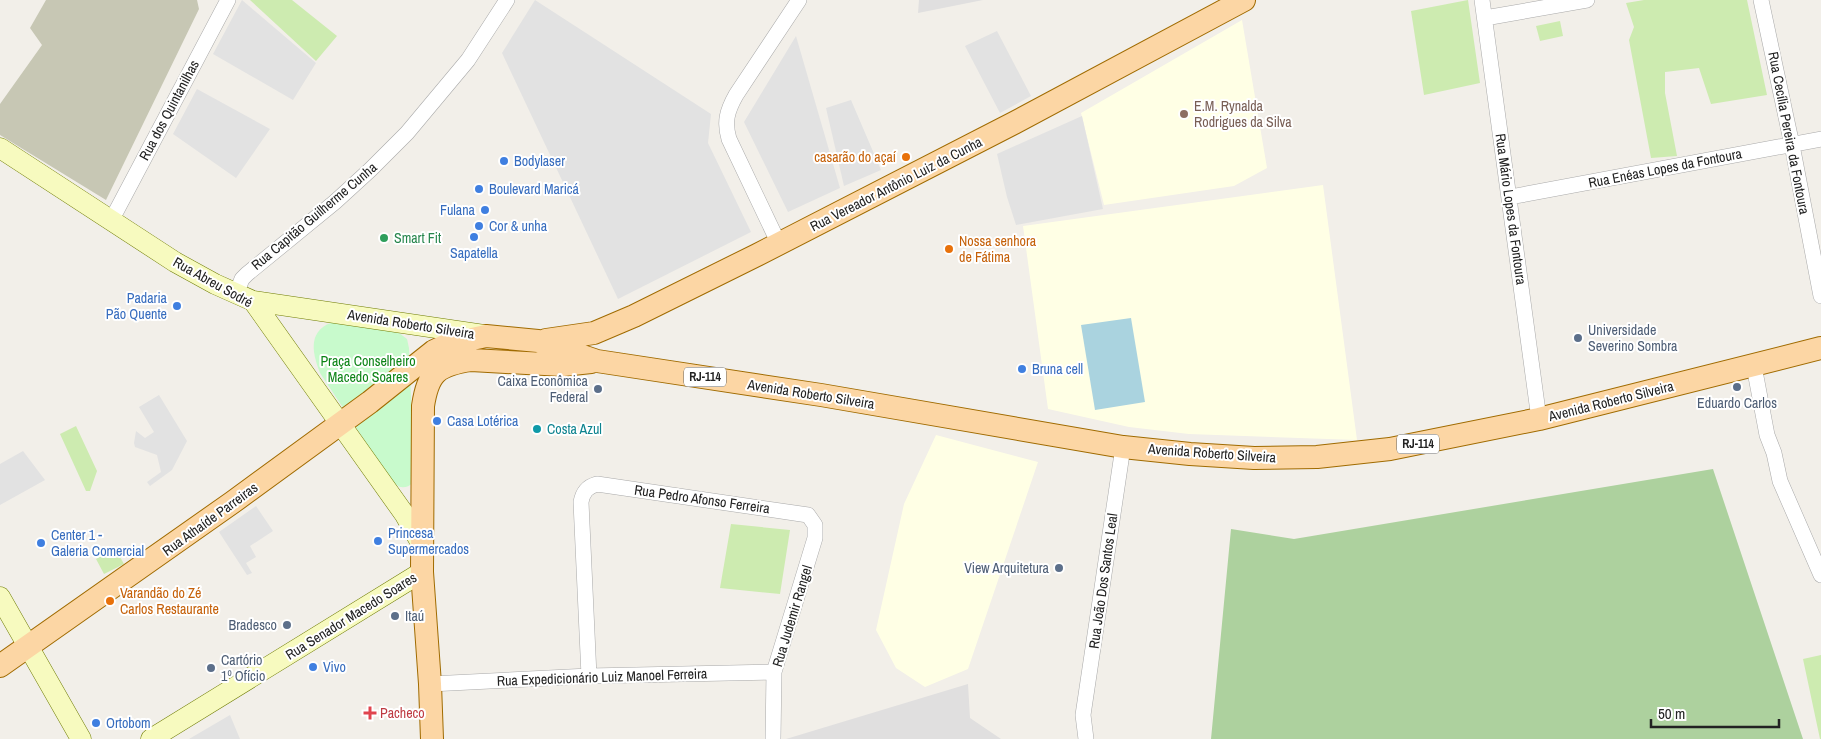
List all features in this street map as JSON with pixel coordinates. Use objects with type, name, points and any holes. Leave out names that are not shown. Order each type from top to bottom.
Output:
[{"type":"main road","name":"Rua Vereador Antônio Luiz da Cunha","points":[[538,341],[585,335],[610,327],[779,244],[1014,123],[1244,0]]},
{"type":"main road","name":"Rua Abreu Sodré","points":[[0,148],[198,276],[245,297],[341,424],[405,516],[422,545]]},
{"type":"main road","name":"Avenida Roberto Silveira","points":[[245,297],[486,336],[538,341],[597,361],[821,395],[1122,447],[1227,457],[1317,457],[1390,449],[1539,419],[1821,348]]},
{"type":"main road","points":[[341,424],[434,351],[459,341],[486,336]]},
{"type":"main road","name":"Avenida Roberto Silveira","points":[[422,545],[423,406],[426,386],[434,374],[440,369],[459,362],[488,360],[563,365],[597,361]]},
{"type":"main road","name":"Rua Athaíde Parreiras","points":[[0,666],[341,424]]},
{"type":"main road","name":"RJ-114","points":[[422,545],[422,572]]},
{"type":"main road","points":[[422,572],[432,739]]},
{"type":"main road","name":"Rua Senador Macedo Soares","points":[[151,739],[422,572]]},
{"type":"main road","points":[[0,597],[82,739]]},
{"type":"street","name":"Rua dos Quintanilhas","points":[[111,221],[228,0]]},
{"type":"street","name":"Rua Capitão Guilherme Cunha","points":[[245,297],[242,279],[335,202],[407,133],[468,60],[507,0]]},
{"type":"street","points":[[779,244],[729,139],[726,130],[726,120],[729,108],[736,95],[799,0]]},
{"type":"street","name":"Rua Mário Lopes da Fontoura","points":[[1482,0],[1539,419]]},
{"type":"street","points":[[1485,18],[1587,0]]},
{"type":"street","name":"Rua Cecília Pereira da Fontoura","points":[[1762,0],[1821,296]]},
{"type":"street","name":"Rua Enéas Lopes da Fontoura","points":[[1510,197],[1821,139]]},
{"type":"street","points":[[1754,366],[1767,435],[1774,453],[1780,481],[1821,574]]},
{"type":"street","name":"Rua João Dos Santos Leal","points":[[1086,739],[1083,715],[1122,447]]},
{"type":"street","name":"Rua Pedro Afonso Ferreira","points":[[589,676],[581,502],[586,489],[597,484],[801,513],[808,516],[815,525]]},
{"type":"street","name":"Rua Judemir Rangel","points":[[772,739],[774,672],[815,538],[815,525]]},
{"type":"street","name":"Rua Expedicionário Luiz Manoel Ferreira","points":[[430,684],[589,676],[774,672]]},
{"type":"shaded area","points":[[46,0],[197,0],[199,9],[106,200],[0,135],[0,104],[42,45],[30,28]]},
{"type":"shaded area","points":[[242,0],[316,63],[293,100],[213,54]]},
{"type":"shaded area","points":[[535,0],[711,114],[708,143],[751,232],[618,299],[502,53]]},
{"type":"shaded area","points":[[919,0],[983,0],[918,13]]},
{"type":"shaded area","points":[[1242,20],[1267,168],[1234,186],[1104,205],[1081,113]]},
{"type":"shaded area","points":[[997,31],[1031,96],[1000,113],[965,46]]},
{"type":"shaded area","points":[[796,36],[840,188],[788,212],[744,122]]},
{"type":"shaded area","points":[[197,89],[270,129],[236,178],[173,134]]},
{"type":"shaded area","points":[[851,100],[881,170],[844,186],[826,108]]},
{"type":"shaded area","points":[[1082,116],[1103,209],[1016,225],[997,154]]},
{"type":"shaded area","points":[[1323,185],[1357,440],[1189,434],[1129,427],[1048,409],[1023,226]]},
{"type":"shaded area","points":[[159,395],[187,441],[172,470],[150,486],[147,482],[161,472],[157,455],[135,447],[134,443],[136,431],[145,438],[154,432],[139,407]]},
{"type":"shaded area","points":[[936,435],[1038,462],[968,669],[925,687],[896,668],[876,630],[904,504]]},
{"type":"shaded area","points":[[23,451],[45,480],[0,505],[0,464]]},
{"type":"shaded area","points":[[256,506],[273,531],[250,546],[256,557],[246,563],[252,573],[247,575],[219,532]]},
{"type":"shaded area","points":[[968,684],[970,718],[1001,739],[786,739]]},
{"type":"shaded area","points":[[230,715],[240,739],[189,739]]},
{"type":"green space","points":[[250,0],[292,0],[337,36],[316,61]]},
{"type":"green space","points":[[1468,0],[1480,83],[1424,95],[1411,11]]},
{"type":"green space","points":[[1644,0],[1747,0],[1767,95],[1711,104],[1699,68],[1665,72],[1665,93],[1677,156],[1651,158],[1629,40],[1634,27],[1626,3]]},
{"type":"green space","points":[[1560,21],[1563,36],[1540,41],[1536,26]]},
{"type":"green space","name":"Praça Conselheiro Macedo Soares","points":[[336,321],[399,333],[407,339],[409,348],[414,473],[413,480],[409,486],[400,487],[392,482],[320,373],[315,356],[314,341],[320,329]]},
{"type":"green space","points":[[76,426],[97,471],[90,491],[86,491],[60,434]]},
{"type":"green space","points":[[1713,469],[1803,739],[1211,739],[1231,529],[1294,539]]},
{"type":"green space","points":[[731,524],[790,530],[780,594],[720,588]]},
{"type":"green space","points":[[115,548],[124,564],[104,574],[96,559]]},
{"type":"green space","points":[[1821,655],[1821,739],[1820,739],[1803,659]]},
{"type":"water","points":[[1131,318],[1145,402],[1095,410],[1081,325]]},
{"type":"place","name":"E.M. Rynalda Rodrigues da Silva","points":[[1184,114]]},
{"type":"place","name":"casarão do açaí","points":[[906,157]]},
{"type":"place","name":"Bodylaser","points":[[504,161]]},
{"type":"place","name":"Boulevard Maricá","points":[[479,189]]},
{"type":"place","name":"Fulana","points":[[485,210]]},
{"type":"place","name":"Cor & unha","points":[[479,226]]},
{"type":"place","name":"Sapatella","points":[[474,237]]},
{"type":"place","name":"Smart Fit","points":[[384,238]]},
{"type":"place","name":"Nossa senhora de Fátima","points":[[949,249]]},
{"type":"place","name":"Padaria Pão Quente","points":[[177,306]]},
{"type":"place","name":"Universidade Severino Sombra","points":[[1578,338]]},
{"type":"place","name":"Bruna cell","points":[[1022,369]]},
{"type":"place","name":"Eduardo Carlos","points":[[1737,387]]},
{"type":"place","name":"Caixa Econômica Federal","points":[[598,389]]},
{"type":"place","name":"Casa Lotérica","points":[[437,421]]},
{"type":"place","name":"Costa Azul","points":[[537,429]]},
{"type":"place","name":"Princesa Supermercados","points":[[378,541]]},
{"type":"place","name":"Center 1 - Galeria Comercial","points":[[41,543]]},
{"type":"place","name":"View Arquitetura","points":[[1059,568]]},
{"type":"place","name":"Varandão do Zé Carlos Restaurante","points":[[110,601]]},
{"type":"place","name":"Itaú","points":[[395,616]]},
{"type":"place","name":"Bradesco","points":[[287,625]]},
{"type":"place","name":"Vivo","points":[[313,667]]},
{"type":"place","name":"Cartório 1º Ofício","points":[[211,668]]},
{"type":"place","name":"Pacheco","points":[[370,713]]},
{"type":"place","name":"Ortobom","points":[[96,723]]}]
